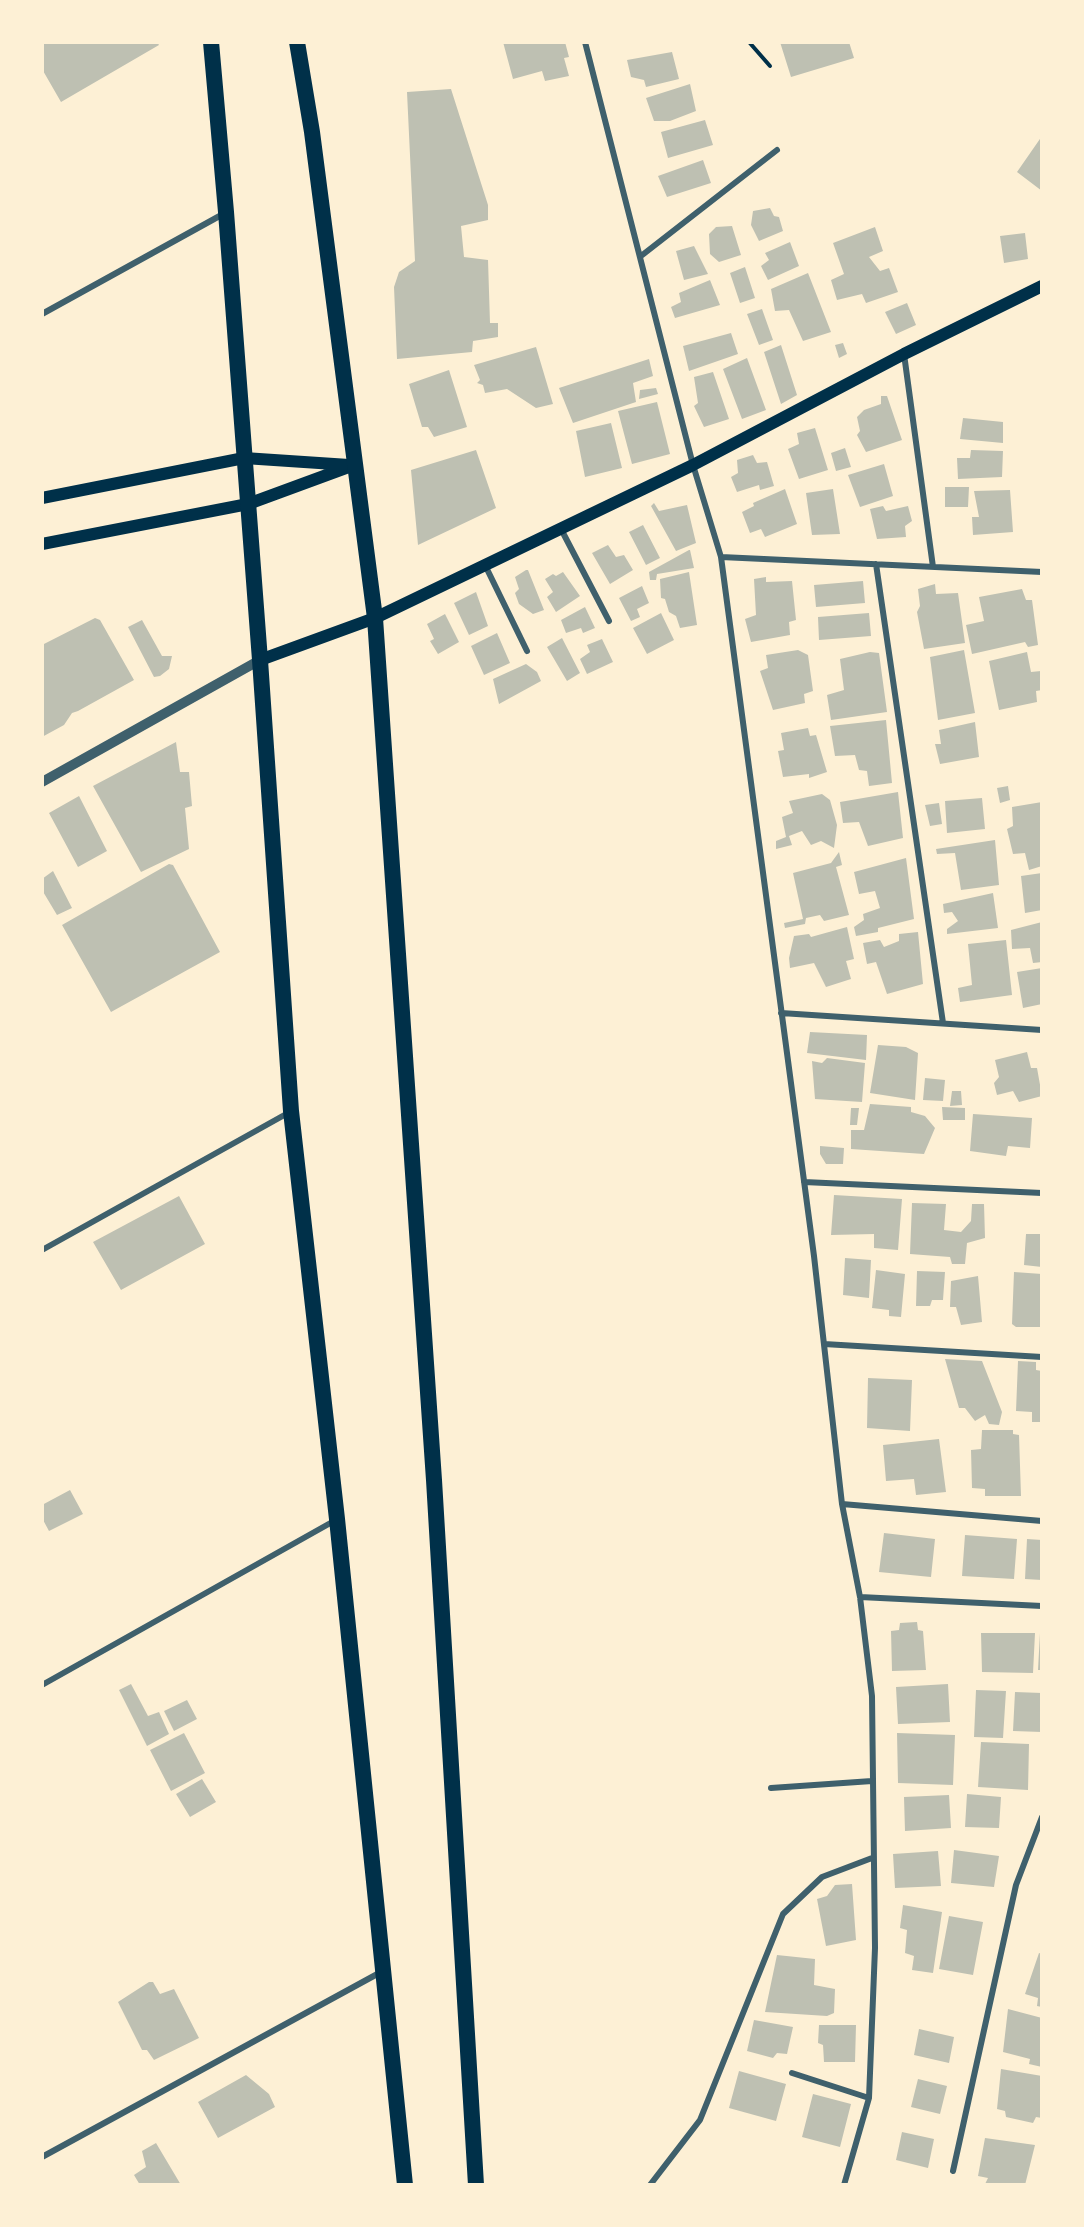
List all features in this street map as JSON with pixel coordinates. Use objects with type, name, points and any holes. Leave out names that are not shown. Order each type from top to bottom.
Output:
[{"type":"highway","points":[[211,42],[261,660],[291,1111],[338,1519],[405,2185]]},
{"type":"highway","points":[[297,42],[312,132],[375,618],[434,1468],[476,2185]]},
{"type":"main road","points":[[261,660],[375,618],[693,465],[904,354],[1042,286]]},
{"type":"main road","points":[[42,498],[244,458],[354,465]]},
{"type":"main road","points":[[42,544],[248,504],[354,465]]},
{"type":"street","points":[[585,42],[693,465],[721,557],[804,1182],[842,1504],[860,1597],[872,1696],[872,1858],[875,1948],[869,2098],[844,2185]]},
{"type":"street","points":[[641,256],[777,150]]},
{"type":"street","points":[[42,314],[226,212]]},
{"type":"street","points":[[904,354],[933,567]]},
{"type":"street","points":[[560,528],[609,621]]},
{"type":"street","points":[[721,557],[1042,572],[1042,577]]},
{"type":"street","points":[[876,564],[943,1023]]},
{"type":"street","points":[[485,565],[527,651]]},
{"type":"street","points":[[42,782],[261,660]]},
{"type":"street","points":[[781,1013],[1042,1029]]},
{"type":"street","points":[[42,1250],[291,1111]]},
{"type":"street","points":[[804,1182],[1042,1193]]},
{"type":"street","points":[[824,1344],[1042,1357]]},
{"type":"street","points":[[842,1504],[1042,1521]]},
{"type":"street","points":[[42,1685],[338,1519]]},
{"type":"street","points":[[860,1597],[1042,1606]]},
{"type":"street","points":[[771,1788],[872,1780]]},
{"type":"street","points":[[953,2170],[1016,1885],[1042,1817]]},
{"type":"street","points":[[650,2185],[700,2120],[783,1914],[822,1877],[872,1858]]},
{"type":"street","points":[[42,2157],[382,1972]]},
{"type":"street","points":[[792,2073],[869,2098]]},
{"type":"path","points":[[749,42],[770,66]]},
{"type":"building","points":[[42,42],[157,42],[159,45],[61,102],[42,69]]},
{"type":"building","points":[[503,42],[565,42],[569,57],[564,58],[569,76],[545,81],[542,71],[513,79]]},
{"type":"building","points":[[780,42],[849,42],[854,58],[791,77]]},
{"type":"building","points":[[672,52],[679,79],[646,87],[644,80],[631,77],[627,60]]},
{"type":"building","points":[[690,84],[696,111],[670,121],[654,121],[646,98]]},
{"type":"building","points":[[451,89],[488,205],[488,220],[461,226],[464,257],[488,260],[490,323],[498,323],[498,337],[473,341],[472,352],[397,359],[394,287],[399,272],[415,261],[407,92]]},
{"type":"building","points":[[705,120],[713,145],[668,158],[661,132]]},
{"type":"building","points":[[1042,136],[1042,191],[1017,172]]},
{"type":"building","points":[[703,160],[711,183],[667,197],[658,176]]},
{"type":"building","points":[[770,208],[774,216],[779,217],[783,231],[759,241],[751,225],[753,211]]},
{"type":"building","points":[[732,226],[741,255],[719,262],[710,254],[709,234],[716,227]]},
{"type":"building","points":[[875,227],[883,251],[869,257],[880,271],[889,268],[898,292],[866,303],[862,294],[837,300],[831,280],[844,274],[833,243]]},
{"type":"building","points":[[1025,233],[1028,259],[1004,263],[1000,236]]},
{"type":"building","points":[[790,242],[799,266],[768,280],[761,266],[769,260],[765,253]]},
{"type":"building","points":[[694,246],[708,274],[684,280],[676,251]]},
{"type":"building","points":[[745,267],[755,298],[740,303],[730,273]]},
{"type":"building","points":[[808,273],[831,332],[803,341],[789,310],[775,311],[771,289]]},
{"type":"building","points":[[710,280],[720,305],[675,318],[671,307],[681,302],[679,293]]},
{"type":"building","points":[[907,303],[916,325],[896,334],[885,312]]},
{"type":"building","points":[[762,309],[773,340],[759,345],[747,314]]},
{"type":"building","points":[[731,333],[738,354],[689,371],[683,346]]},
{"type":"building","points":[[843,343],[847,354],[839,358],[835,345]]},
{"type":"building","points":[[781,345],[797,395],[781,404],[764,352]]},
{"type":"building","points":[[536,347],[553,404],[536,408],[507,389],[485,393],[483,385],[477,383],[480,380],[474,365]]},
{"type":"building","points":[[747,358],[766,410],[742,419],[723,369]]},
{"type":"building","points":[[649,359],[653,376],[633,383],[636,402],[573,423],[559,388]]},
{"type":"building","points":[[449,370],[467,427],[434,437],[428,427],[422,427],[409,384]]},
{"type":"building","points":[[713,372],[729,419],[704,427],[694,406],[698,403],[694,377]]},
{"type":"building","points":[[656,388],[658,394],[639,399],[640,390]]},
{"type":"building","points":[[881,396],[887,396],[902,440],[866,452],[857,435],[860,431],[857,417],[864,410],[881,404]]},
{"type":"building","points":[[657,402],[670,454],[632,464],[618,411]]},
{"type":"building","points":[[963,418],[1003,422],[1003,443],[960,439]]},
{"type":"building","points":[[611,423],[622,468],[585,477],[576,431]]},
{"type":"building","points":[[815,428],[828,470],[799,479],[788,449],[799,444],[797,433]]},
{"type":"building","points":[[845,448],[851,467],[836,471],[831,453]]},
{"type":"building","points":[[476,450],[496,508],[418,545],[411,470]]},
{"type":"building","points":[[971,450],[1003,451],[1002,477],[958,479],[957,458],[970,458]]},
{"type":"building","points":[[753,455],[757,463],[767,462],[774,486],[760,490],[759,485],[737,492],[731,477],[738,473],[737,460]]},
{"type":"building","points":[[884,464],[893,496],[860,507],[848,475]]},
{"type":"building","points":[[945,487],[969,487],[968,507],[945,507]]},
{"type":"building","points":[[785,489],[797,524],[765,537],[761,529],[750,533],[742,512],[754,506],[753,503]]},
{"type":"building","points":[[833,489],[840,534],[812,535],[806,493]]},
{"type":"building","points":[[1010,490],[1013,532],[973,535],[972,517],[979,517],[974,491]]},
{"type":"building","points":[[654,503],[659,511],[687,505],[696,543],[676,551],[651,506]]},
{"type":"building","points":[[883,506],[886,511],[908,506],[912,521],[905,526],[906,537],[877,539],[870,509]]},
{"type":"building","points":[[643,525],[660,558],[646,565],[629,532]]},
{"type":"building","points":[[608,545],[616,557],[624,555],[633,570],[610,584],[592,553]]},
{"type":"building","points":[[689,550],[694,568],[657,574],[656,580],[650,580],[649,572]]},
{"type":"building","points":[[528,570],[544,610],[533,614],[519,604],[515,593],[519,589],[515,577]]},
{"type":"building","points":[[563,572],[580,596],[556,612],[547,597],[553,592],[545,579]]},
{"type":"building","points":[[689,572],[697,625],[680,628],[676,616],[669,612],[665,599],[661,598],[660,579]]},
{"type":"building","points":[[766,577],[766,582],[792,581],[796,620],[789,622],[790,635],[751,642],[745,619],[756,615],[754,579]]},
{"type":"building","points":[[863,581],[865,603],[816,607],[814,585]]},
{"type":"building","points":[[935,584],[936,594],[958,593],[965,643],[924,649],[917,612],[920,606],[918,589]]},
{"type":"building","points":[[642,586],[649,603],[637,609],[640,617],[631,621],[619,598]]},
{"type":"building","points":[[1022,589],[1026,600],[1032,600],[1038,645],[1028,647],[1025,642],[972,654],[966,625],[984,621],[979,597]]},
{"type":"building","points":[[476,592],[488,626],[469,635],[454,603]]},
{"type":"building","points":[[585,607],[595,628],[583,633],[581,628],[566,633],[561,620]]},
{"type":"building","points":[[661,613],[674,640],[647,654],[633,628]]},
{"type":"building","points":[[869,613],[871,636],[819,640],[818,617]]},
{"type":"building","points":[[445,614],[459,642],[438,654],[430,641],[434,639],[427,624]]},
{"type":"building","points":[[95,618],[100,620],[134,680],[72,713],[64,725],[42,737],[42,645]]},
{"type":"building","points":[[142,620],[162,656],[172,656],[169,669],[160,676],[154,677],[128,627]]},
{"type":"building","points":[[497,633],[510,663],[484,675],[471,646]]},
{"type":"building","points":[[562,638],[580,673],[567,681],[547,647]]},
{"type":"building","points":[[602,639],[613,662],[587,674],[580,659],[590,652],[587,645]]},
{"type":"building","points":[[798,650],[808,655],[813,691],[804,694],[805,703],[773,710],[760,671],[768,668],[766,655]]},
{"type":"building","points":[[964,650],[975,713],[938,720],[930,657]]},
{"type":"building","points":[[870,652],[879,653],[887,712],[831,720],[827,695],[844,690],[840,659]]},
{"type":"building","points":[[1027,652],[1031,672],[1041,671],[1042,690],[1036,691],[1037,702],[999,710],[989,661]]},
{"type":"building","points":[[526,664],[537,672],[541,681],[499,704],[493,679]]},
{"type":"building","points":[[886,720],[892,783],[869,786],[867,771],[859,770],[855,755],[835,756],[830,726]]},
{"type":"building","points":[[975,722],[979,757],[940,764],[935,744],[941,744],[939,730]]},
{"type":"building","points":[[808,728],[810,736],[816,735],[827,772],[809,778],[809,774],[783,777],[778,751],[784,750],[781,733]]},
{"type":"building","points":[[176,742],[180,772],[189,772],[192,806],[185,808],[189,849],[141,872],[93,786]]},
{"type":"building","points":[[1008,786],[1010,800],[1000,803],[997,788]]},
{"type":"building","points":[[898,792],[903,838],[868,846],[859,822],[843,823],[840,802]]},
{"type":"building","points":[[822,794],[830,800],[837,825],[834,848],[821,841],[811,845],[802,831],[789,836],[792,845],[776,849],[776,841],[786,837],[782,817],[793,813],[789,801]]},
{"type":"building","points":[[79,796],[107,851],[78,867],[49,813]]},
{"type":"building","points":[[982,798],[985,829],[947,833],[945,801]]},
{"type":"building","points":[[1042,802],[1042,866],[1029,870],[1025,853],[1013,854],[1007,829],[1013,826],[1012,807]]},
{"type":"building","points":[[939,803],[942,824],[930,826],[925,805]]},
{"type":"building","points":[[995,840],[999,885],[961,890],[955,853],[937,854],[936,849]]},
{"type":"building","points":[[839,852],[842,865],[836,867],[849,915],[824,921],[820,915],[806,918],[805,924],[785,928],[784,923],[803,919],[793,873],[831,863]]},
{"type":"building","points":[[906,858],[914,919],[878,928],[878,932],[856,936],[854,927],[864,920],[863,914],[880,908],[875,891],[859,894],[854,872]]},
{"type":"building","points":[[169,864],[173,865],[220,952],[111,1012],[62,925]]},
{"type":"building","points":[[53,871],[72,908],[57,915],[42,890],[42,879]]},
{"type":"building","points":[[1042,873],[1042,910],[1025,913],[1021,876]]},
{"type":"building","points":[[993,893],[998,928],[947,934],[947,929],[958,921],[952,912],[944,913],[943,904]]},
{"type":"building","points":[[1042,922],[1042,962],[1033,963],[1030,948],[1012,949],[1011,930]]},
{"type":"building","points":[[847,927],[854,959],[846,961],[851,979],[826,987],[814,963],[790,968],[789,958],[794,936],[809,934],[811,937]]},
{"type":"building","points":[[918,932],[923,984],[887,994],[876,962],[867,964],[863,943],[880,940],[884,947],[899,941],[899,934]]},
{"type":"building","points":[[1006,940],[1012,995],[960,1002],[958,988],[972,985],[968,944]]},
{"type":"building","points":[[1042,968],[1042,1004],[1023,1008],[1017,972]]},
{"type":"building","points":[[810,1032],[867,1035],[866,1060],[807,1053]]},
{"type":"building","points":[[878,1045],[906,1047],[918,1053],[915,1100],[870,1093]]},
{"type":"building","points":[[1027,1052],[1031,1068],[1037,1068],[1042,1096],[1019,1102],[1013,1091],[997,1095],[994,1083],[999,1077],[995,1060]]},
{"type":"building","points":[[827,1058],[865,1063],[862,1102],[815,1099],[812,1061],[822,1063]]},
{"type":"building","points":[[925,1078],[945,1080],[943,1101],[923,1100]]},
{"type":"building","points":[[952,1091],[961,1091],[962,1105],[950,1106]]},
{"type":"building","points":[[870,1104],[911,1107],[911,1112],[925,1116],[935,1128],[924,1154],[851,1149],[851,1130],[864,1130]]},
{"type":"building","points":[[942,1107],[965,1108],[965,1120],[943,1120]]},
{"type":"building","points":[[851,1108],[859,1108],[857,1125],[850,1125]]},
{"type":"building","points":[[973,1114],[1032,1118],[1030,1148],[1008,1146],[1006,1156],[970,1151]]},
{"type":"building","points":[[820,1146],[844,1148],[843,1164],[826,1164],[820,1154]]},
{"type":"building","points":[[834,1195],[902,1199],[898,1250],[874,1248],[874,1234],[831,1235]]},
{"type":"building","points":[[179,1196],[205,1244],[121,1290],[93,1242]]},
{"type":"building","points":[[912,1203],[946,1204],[944,1230],[961,1232],[971,1221],[972,1204],[984,1204],[985,1238],[967,1243],[965,1264],[952,1264],[950,1257],[910,1254]]},
{"type":"building","points":[[1026,1234],[1042,1234],[1042,1267],[1024,1265]]},
{"type":"building","points":[[845,1258],[871,1260],[869,1298],[843,1295]]},
{"type":"building","points":[[876,1270],[905,1274],[901,1317],[889,1316],[889,1310],[872,1308]]},
{"type":"building","points":[[917,1271],[945,1272],[943,1300],[932,1300],[930,1306],[916,1306]]},
{"type":"building","points":[[1014,1272],[1042,1274],[1042,1327],[1016,1327],[1012,1324]]},
{"type":"building","points":[[978,1276],[982,1322],[961,1325],[956,1307],[950,1307],[951,1281]]},
{"type":"building","points":[[945,1359],[982,1361],[1002,1412],[999,1425],[989,1424],[985,1415],[975,1421],[965,1408],[959,1408]]},
{"type":"building","points":[[1018,1361],[1036,1362],[1036,1370],[1042,1371],[1042,1422],[1032,1422],[1032,1412],[1016,1411]]},
{"type":"building","points":[[868,1378],[912,1380],[910,1431],[867,1428]]},
{"type":"building","points":[[982,1430],[1013,1430],[1013,1434],[1019,1435],[1021,1496],[985,1496],[985,1489],[972,1488],[971,1450],[981,1449]]},
{"type":"building","points":[[939,1439],[946,1492],[916,1495],[914,1479],[886,1481],[883,1445]]},
{"type":"building","points":[[70,1490],[83,1514],[49,1531],[42,1518],[42,1505]]},
{"type":"building","points":[[884,1533],[935,1539],[931,1577],[879,1572]]},
{"type":"building","points":[[965,1535],[1017,1539],[1014,1579],[962,1576]]},
{"type":"building","points":[[1027,1539],[1042,1540],[1042,1580],[1025,1579]]},
{"type":"building","points":[[917,1622],[918,1630],[923,1631],[926,1670],[892,1671],[891,1631],[899,1630],[900,1623]]},
{"type":"building","points":[[981,1633],[1035,1633],[1033,1673],[982,1672]]},
{"type":"building","points":[[1040,1633],[1042,1633],[1042,1670],[1038,1670]]},
{"type":"building","points":[[131,1684],[148,1716],[159,1712],[169,1734],[147,1746],[119,1690]]},
{"type":"building","points":[[948,1684],[950,1722],[898,1724],[896,1687]]},
{"type":"building","points":[[976,1690],[1006,1691],[1003,1738],[974,1737]]},
{"type":"building","points":[[1015,1692],[1042,1693],[1042,1732],[1013,1731]]},
{"type":"building","points":[[187,1700],[197,1719],[174,1731],[164,1711]]},
{"type":"building","points":[[184,1733],[205,1773],[171,1791],[150,1750]]},
{"type":"building","points":[[897,1733],[955,1735],[953,1785],[898,1783]]},
{"type":"building","points":[[981,1742],[1029,1744],[1028,1790],[978,1787]]},
{"type":"building","points":[[202,1779],[216,1802],[190,1817],[176,1794]]},
{"type":"building","points":[[967,1794],[1001,1797],[999,1828],[965,1827]]},
{"type":"building","points":[[949,1795],[951,1828],[905,1831],[904,1797]]},
{"type":"building","points":[[954,1850],[999,1856],[994,1887],[951,1883]]},
{"type":"building","points":[[938,1851],[941,1886],[895,1888],[893,1854]]},
{"type":"building","points":[[852,1884],[856,1940],[826,1946],[817,1899],[827,1896],[835,1885]]},
{"type":"building","points":[[903,1905],[942,1912],[933,1973],[912,1970],[914,1956],[905,1953],[907,1930],[900,1928]]},
{"type":"building","points":[[949,1916],[983,1922],[973,1975],[939,1969]]},
{"type":"building","points":[[1039,1953],[1042,1954],[1042,2007],[1037,2006],[1038,1998],[1025,1994]]},
{"type":"building","points":[[777,1955],[815,1959],[814,1985],[835,1989],[834,2013],[827,2016],[765,2012]]},
{"type":"building","points":[[149,1982],[153,1982],[160,1994],[174,1989],[199,2038],[154,2060],[147,2050],[142,2050],[118,2002]]},
{"type":"building","points":[[1008,2009],[1042,2018],[1042,2067],[1029,2064],[1030,2059],[1003,2052]]},
{"type":"building","points":[[754,2020],[793,2027],[787,2054],[777,2053],[773,2058],[747,2051]]},
{"type":"building","points":[[819,2025],[856,2025],[855,2062],[824,2062],[823,2045],[818,2043]]},
{"type":"building","points":[[919,2029],[954,2037],[949,2063],[914,2055]]},
{"type":"building","points":[[1001,2069],[1042,2076],[1042,2118],[1036,2117],[1033,2123],[1006,2117],[1005,2111],[997,2109]]},
{"type":"building","points":[[739,2071],[786,2084],[776,2121],[729,2108]]},
{"type":"building","points":[[246,2075],[269,2094],[275,2107],[218,2138],[198,2102]]},
{"type":"building","points":[[918,2079],[947,2086],[940,2114],[911,2107]]},
{"type":"building","points":[[813,2094],[851,2104],[840,2147],[802,2137]]},
{"type":"building","points":[[902,2132],[934,2139],[928,2168],[896,2160]]},
{"type":"building","points":[[985,2138],[1035,2145],[1025,2185],[985,2184],[988,2178],[978,2176]]},
{"type":"building","points":[[156,2143],[181,2185],[140,2185],[134,2175],[146,2167],[142,2151]]}]
